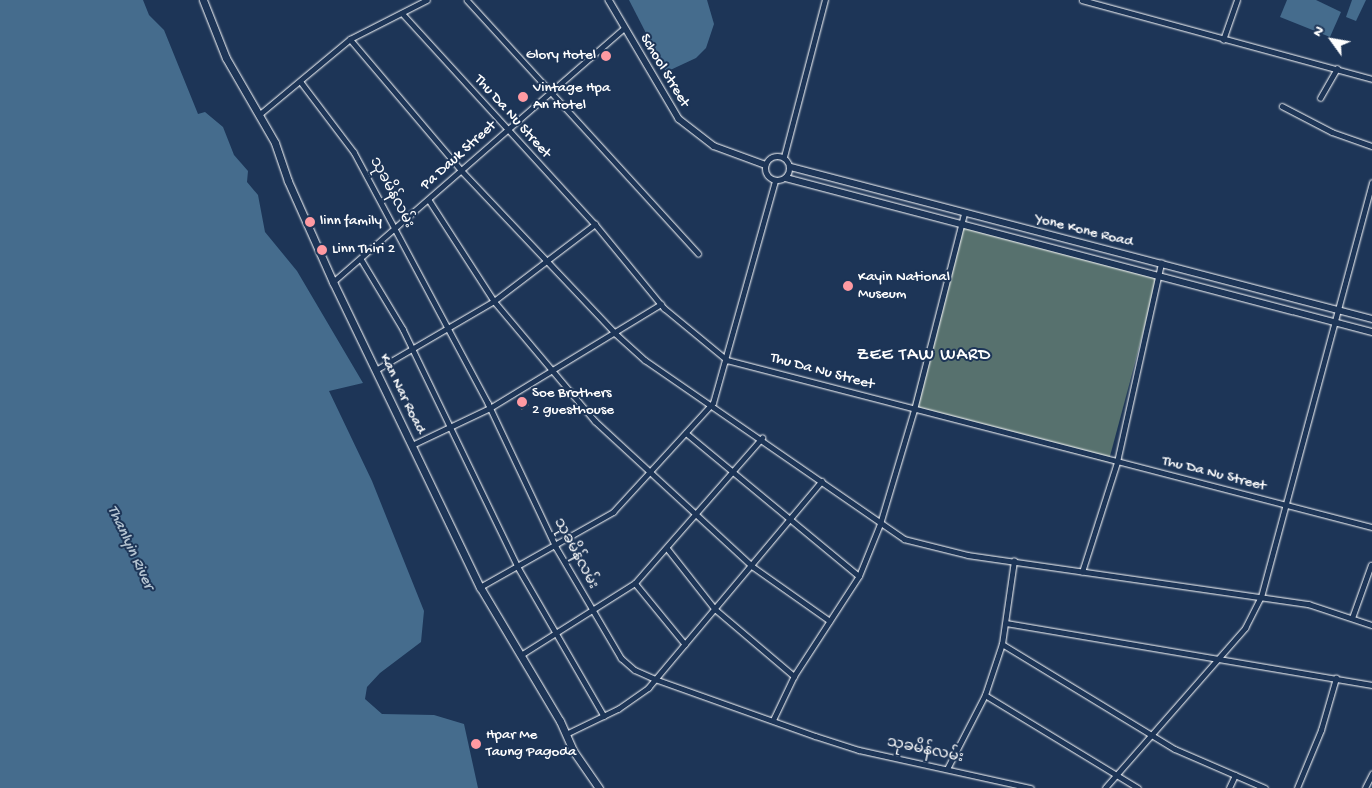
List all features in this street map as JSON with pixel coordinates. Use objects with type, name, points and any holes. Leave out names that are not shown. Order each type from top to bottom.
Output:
[{"type":"main road","name":"Kan Nar Road","points":[[203,0],[226,58],[260,114],[333,282],[480,588],[521,655],[566,734],[574,752],[599,788]]},
{"type":"street","points":[[260,114],[301,82],[350,39],[427,0]]},
{"type":"street","points":[[467,0],[698,253]]},
{"type":"street","name":"School Street","points":[[610,0],[670,108],[689,129],[714,146],[766,165]]},
{"type":"street","points":[[784,157],[825,0]]},
{"type":"street","points":[[1082,0],[1222,40],[1372,78]]},
{"type":"street","points":[[1222,40],[1237,0]]},
{"type":"street","name":"Thu Da Nu Street","points":[[402,13],[596,224],[661,304],[727,360],[914,410],[1372,527]]},
{"type":"street","name":"Pa Dauk Street","points":[[333,282],[624,28]]},
{"type":"street","points":[[350,39],[462,170],[616,334],[645,360],[713,403],[880,524],[920,544],[1082,572],[1308,604],[1372,625]]},
{"type":"street","points":[[1320,98],[1337,70]]},
{"type":"street","name":"သုခမိန်လမ်း","points":[[301,82],[354,152],[490,408],[556,547],[621,658],[635,670],[655,679],[859,750],[1031,788]]},
{"type":"street","points":[[1282,106],[1332,132],[1372,146]]},
{"type":"street","points":[[775,181],[768,176],[766,165],[775,156],[784,157],[791,167],[786,178]]},
{"type":"street","name":"Yone Kone Road","points":[[791,167],[964,214],[1161,263],[1372,319]]},
{"type":"street","points":[[775,181],[786,178],[1372,332]]},
{"type":"street","points":[[480,588],[556,547],[613,512],[650,474],[713,403],[727,360],[775,181]]},
{"type":"street","points":[[1105,788],[1245,628],[1262,597],[1372,183]]},
{"type":"street","points":[[869,200],[872,189]]},
{"type":"street","points":[[429,200],[494,301],[550,371],[650,474],[696,517],[752,566],[830,621]]},
{"type":"street","points":[[773,720],[794,676],[859,576],[880,524],[914,410],[964,214]]},
{"type":"street","points":[[376,370],[449,330],[494,301],[596,224]]},
{"type":"street","points":[[361,259],[414,349],[518,567],[604,716]]},
{"type":"street","points":[[1082,572],[1117,462],[1161,263]]},
{"type":"street","points":[[1266,304],[1269,292]]},
{"type":"street","points":[[412,445],[490,408],[550,371],[616,334],[661,304]]},
{"type":"street","points":[[686,433],[733,476],[859,576]]},
{"type":"street","points":[[521,655],[593,613],[635,583],[733,476],[762,438]]},
{"type":"street","points":[[566,734],[604,716],[638,696],[655,679],[822,482]]},
{"type":"street","points":[[667,548],[715,609],[794,676]]},
{"type":"street","points":[[947,769],[985,695],[1002,644],[1014,561]]},
{"type":"street","points":[[1352,618],[1371,565]]},
{"type":"street","points":[[635,583],[685,644]]},
{"type":"street","points":[[1006,623],[1218,660],[1372,684]]},
{"type":"street","points":[[1002,644],[1152,735],[1265,788]]},
{"type":"street","points":[[1297,788],[1321,730],[1336,678]]},
{"type":"street","points":[[985,695],[1138,788]]},
{"type":"street","points":[[1365,788],[1372,774]]},
{"type":"street","points":[[1229,788],[1235,775]]},
{"type":"green space","points":[[961,224],[1158,277],[1108,462],[911,409]]},
{"type":"water","name":"Thanlyin River","points":[[0,0],[143,0],[149,15],[164,30],[198,114],[205,112],[223,127],[234,155],[248,171],[247,182],[258,195],[265,232],[297,271],[363,383],[329,391],[372,481],[424,611],[421,642],[380,673],[367,687],[365,699],[382,714],[434,715],[464,724],[478,788],[0,788]]},
{"type":"water","points":[[629,0],[707,0],[714,24],[706,48],[696,58],[666,72]]},
{"type":"water","points":[[1287,0],[1316,0],[1341,12],[1330,37],[1280,17]]},
{"type":"water","points":[[1352,0],[1366,0],[1356,21],[1346,17]]},
{"type":"building","name":"Soe Brothers 2 guesthouse","points":[[523,395],[529,405],[521,410],[515,400]]},
{"type":"place","name":"Glory Hotel","points":[[606,56]]},
{"type":"place","name":"Vintage Hpa An Hotel","points":[[523,97]]},
{"type":"place","name":"linn family","points":[[310,222]]},
{"type":"place","name":"Linn Thiri 2","points":[[322,250]]},
{"type":"place","name":"Kayin National Museum","points":[[848,286]]},
{"type":"place","name":"Soe Brothers 2 guesthouse","points":[[522,402]]},
{"type":"place","name":"Hpar Me Taung Pagoda","points":[[476,744]]},
{"type":"district","name":"ZEE TAW WARD","points":[[924,356]]}]
